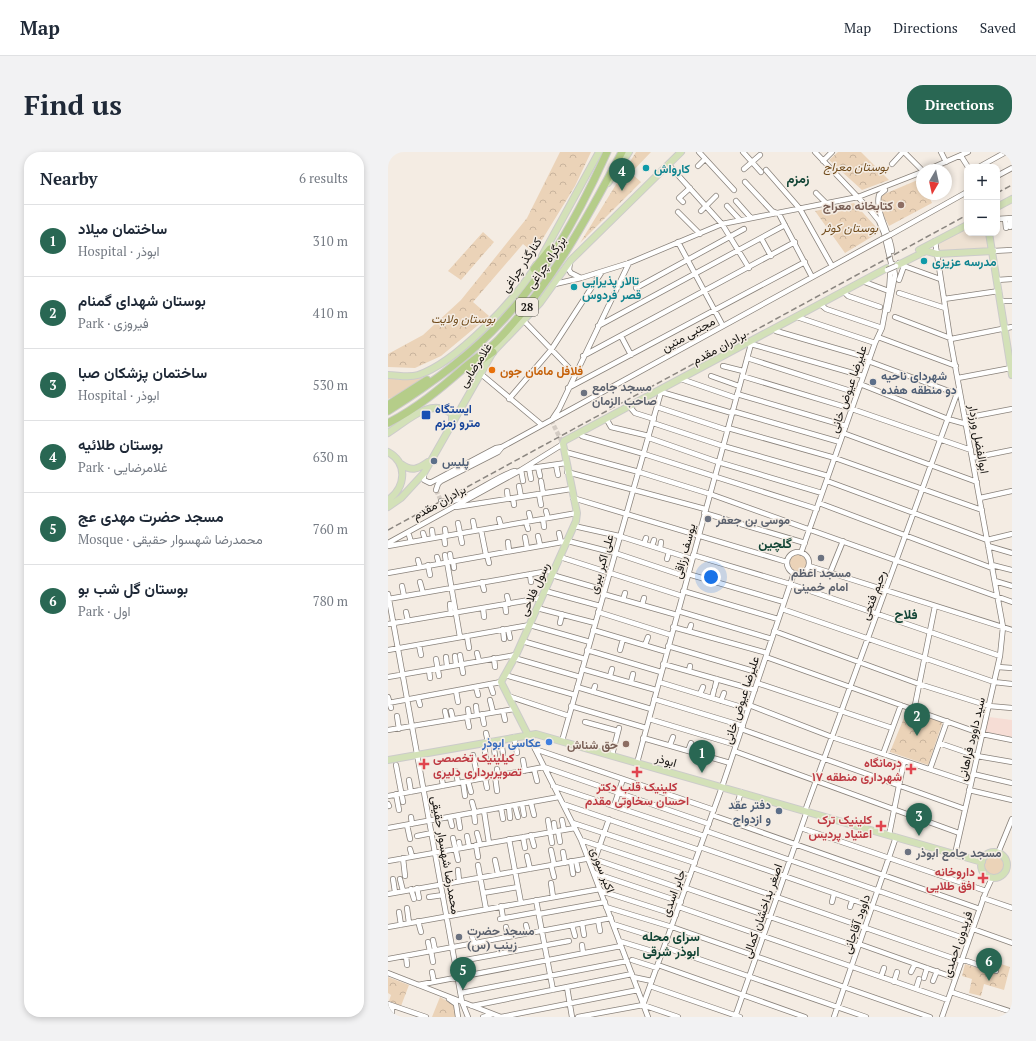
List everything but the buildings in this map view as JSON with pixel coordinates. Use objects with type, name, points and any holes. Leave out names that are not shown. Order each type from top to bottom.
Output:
[{"type":"highway","name":"بزرگراه چراغی","points":[[388,411],[418,393],[468,352],[502,321],[546,265],[574,218],[607,152]]},
{"type":"highway","name":"بزرگراه چراغی","points":[[388,423],[428,399],[498,340],[545,285],[568,250],[622,152]]},
{"type":"highway","points":[[534,269],[547,254],[591,185]]},
{"type":"highway","name":"بزرگراه چراغی","points":[[388,405],[433,376],[463,353],[468,352]]},
{"type":"highway","points":[[448,382],[494,352]]},
{"type":"main road","name":"کنارگذر چراغی","points":[[388,375],[403,377],[416,376],[430,370],[454,353],[501,312],[534,269],[599,152]]},
{"type":"main road","points":[[601,192],[629,152]]},
{"type":"main road","name":"غلامرضایی","points":[[388,507],[402,498],[424,473],[452,422],[494,352],[525,322],[555,284],[571,260],[681,152]]},
{"type":"main road","points":[[1000,206],[1012,200]]},
{"type":"main road","points":[[898,265],[935,241],[964,226]]},
{"type":"main road","points":[[990,236],[1012,372]]},
{"type":"main road","points":[[898,265],[926,251],[936,254],[993,251]]},
{"type":"main road","name":"برادران مقدم","points":[[562,444],[608,421],[887,269]]},
{"type":"main road","points":[[388,433],[427,409],[442,408],[447,410],[452,414],[452,422]]},
{"type":"main road","name":"رسول فلاحی","points":[[501,682],[530,625],[560,557],[564,541],[574,526],[577,513],[567,472],[565,452],[562,444]]},
{"type":"main road","points":[[388,452],[407,468],[417,469],[431,460]]},
{"type":"main road","points":[[388,500],[398,491],[403,478],[401,464]]},
{"type":"main road","points":[[501,682],[528,735]]},
{"type":"main road","name":"ابوذر","points":[[388,760],[536,734],[982,862]]},
{"type":"main road","points":[[990,853],[998,853],[1004,857],[1009,869],[1003,875],[992,878],[983,872],[982,862],[990,853]]},
{"type":"street","points":[[699,152],[734,190]]},
{"type":"street","points":[[743,152],[752,162],[764,171],[800,209],[832,266]]},
{"type":"street","points":[[815,152],[858,197],[884,228]]},
{"type":"street","points":[[823,161],[832,152]]},
{"type":"street","points":[[892,164],[904,152],[916,165]]},
{"type":"street","points":[[941,152],[946,162]]},
{"type":"street","points":[[941,164],[968,152]]},
{"type":"street","points":[[984,164],[1006,152]]},
{"type":"street","points":[[744,169],[760,155]]},
{"type":"street","points":[[961,156],[966,164]]},
{"type":"street","points":[[698,166],[705,159]]},
{"type":"street","points":[[668,164],[722,224],[749,268]]},
{"type":"street","points":[[1000,174],[1012,168]]},
{"type":"street","points":[[555,284],[601,273],[629,263],[722,224],[779,214],[858,197],[894,184],[916,174]]},
{"type":"street","points":[[745,182],[772,211],[779,214],[812,277]]},
{"type":"street","points":[[884,228],[879,209],[878,197],[881,192],[894,184]]},
{"type":"street","points":[[683,202],[679,198],[690,188]]},
{"type":"street","points":[[816,193],[827,204]]},
{"type":"street","name":"مجتبی متین","points":[[424,473],[424,480],[430,483],[496,448],[502,447],[964,194]]},
{"type":"street","points":[[701,211],[716,196]]},
{"type":"street","points":[[736,201],[751,218]]},
{"type":"street","points":[[727,206],[740,220]]},
{"type":"street","points":[[678,212],[700,234]]},
{"type":"street","points":[[1008,227],[1009,219]]},
{"type":"street","points":[[598,326],[785,225]]},
{"type":"street","points":[[636,288],[744,228]]},
{"type":"street","name":"علیرضا عیوض خانی","points":[[802,553],[860,384],[882,328],[889,295],[891,263],[884,228]]},
{"type":"street","points":[[761,238],[771,256]]},
{"type":"street","name":"ابوالفضل ورزدار","points":[[935,241],[950,338],[960,386],[1003,628]]},
{"type":"street","points":[[678,242],[723,326]]},
{"type":"street","points":[[583,356],[705,292],[795,242]]},
{"type":"street","points":[[993,251],[1012,250]]},
{"type":"street","points":[[571,260],[569,266],[571,273],[581,278]]},
{"type":"street","points":[[568,388],[716,312],[805,262]]},
{"type":"street","points":[[551,420],[558,409],[629,263]]},
{"type":"street","points":[[887,269],[898,265],[940,279]]},
{"type":"street","points":[[898,265],[899,280]]},
{"type":"street","points":[[509,399],[551,350],[601,273]]},
{"type":"street","points":[[998,280],[1012,279]]},
{"type":"street","points":[[863,282],[886,290]]},
{"type":"street","points":[[944,299],[999,291]]},
{"type":"street","points":[[844,292],[848,296],[880,307]]},
{"type":"street","points":[[899,293],[945,308]]},
{"type":"street","points":[[1001,301],[1012,301]]},
{"type":"street","points":[[820,305],[882,328]]},
{"type":"street","points":[[895,317],[950,338],[1012,327]]},
{"type":"street","points":[[798,318],[875,343]]},
{"type":"street","points":[[525,322],[575,374]]},
{"type":"street","points":[[775,330],[869,360],[957,394]]},
{"type":"street","points":[[621,336],[631,355]]},
{"type":"street","points":[[878,337],[956,366]]},
{"type":"street","points":[[750,343],[863,376]]},
{"type":"street","name":"یوسف رزاقی","points":[[637,763],[743,374],[750,343]]},
{"type":"street","points":[[747,358],[857,393]]},
{"type":"street","points":[[723,366],[743,374],[852,409],[940,441],[971,450]]},
{"type":"street","points":[[958,378],[1012,372]]},
{"type":"street","points":[[481,374],[509,399],[542,425]]},
{"type":"street","points":[[711,376],[739,386]]},
{"type":"street","points":[[682,380],[846,426]]},
{"type":"street","points":[[860,384],[948,419],[966,421],[1012,409]]},
{"type":"street","name":"رحیم فتحی","points":[[806,811],[960,386]]},
{"type":"street","points":[[661,391],[840,442]]},
{"type":"street","name":"علی اکبر ببری","points":[[562,741],[619,536],[628,514],[661,391]]},
{"type":"street","points":[[657,407],[727,429],[834,458],[982,510]]},
{"type":"street","points":[[631,408],[635,414],[653,421],[723,446],[828,478],[914,513],[987,540],[1010,535]]},
{"type":"street","points":[[608,421],[611,427],[649,437],[718,462],[822,493]]},
{"type":"street","points":[[843,433],[977,482]]},
{"type":"street","points":[[581,435],[644,454],[714,478],[817,509]]},
{"type":"street","name":"برادران مقدم","points":[[388,543],[521,470],[562,444]]},
{"type":"street","points":[[436,490],[441,481],[498,452],[502,447]]},
{"type":"street","points":[[972,458],[1012,450]]},
{"type":"street","points":[[565,452],[639,472],[710,494],[1012,602]]},
{"type":"street","points":[[441,501],[453,502],[501,476],[530,468],[566,463]]},
{"type":"street","points":[[556,465],[558,475]]},
{"type":"street","points":[[538,467],[541,505]]},
{"type":"street","points":[[530,468],[531,479]]},
{"type":"street","points":[[521,470],[523,481]]},
{"type":"street","points":[[567,472],[635,489],[805,543]]},
{"type":"street","points":[[515,500],[519,486]]},
{"type":"street","points":[[452,508],[499,498],[515,500],[529,493],[541,494],[571,489]]},
{"type":"street","points":[[507,491],[515,500]]},
{"type":"street","points":[[980,498],[1012,492]]},
{"type":"street","points":[[573,498],[787,562]]},
{"type":"street","points":[[819,503],[905,536],[992,566],[1012,570]]},
{"type":"street","points":[[544,527],[546,511]]},
{"type":"street","points":[[528,529],[529,513]]},
{"type":"street","points":[[388,546],[577,513]]},
{"type":"street","points":[[512,519],[514,524]]},
{"type":"street","points":[[495,527],[499,520]]},
{"type":"street","points":[[473,521],[475,531]]},
{"type":"street","points":[[458,523],[462,543]]},
{"type":"street","points":[[574,526],[619,536],[669,552],[790,584],[1000,656]]},
{"type":"street","points":[[445,529],[446,544]]},
{"type":"street","points":[[432,530],[433,538]]},
{"type":"street","points":[[481,530],[489,563]]},
{"type":"street","points":[[423,533],[425,540]]},
{"type":"street","points":[[559,533],[564,541]]},
{"type":"street","points":[[410,535],[411,542]]},
{"type":"street","points":[[538,536],[540,546]]},
{"type":"street","points":[[525,537],[527,548]]},
{"type":"street","points":[[644,544],[646,538]]},
{"type":"street","points":[[652,546],[654,540]]},
{"type":"street","points":[[388,572],[564,541],[615,552],[652,563],[687,576],[784,602]]},
{"type":"street","points":[[830,573],[843,541]]},
{"type":"street","points":[[508,542],[509,551]]},
{"type":"street","points":[[660,549],[661,542]]},
{"type":"street","points":[[988,546],[1012,553]]},
{"type":"street","points":[[667,559],[669,552]]},
{"type":"street","points":[[802,553],[807,557],[809,566],[803,573],[794,573],[788,569],[787,562],[792,554],[802,553]]},
{"type":"street","points":[[447,555],[454,613],[460,637]]},
{"type":"street","points":[[438,557],[439,564]]},
{"type":"street","points":[[560,557],[626,578],[642,581],[778,619]]},
{"type":"street","points":[[418,560],[420,567]]},
{"type":"street","points":[[449,562],[454,568]]},
{"type":"street","points":[[428,565],[430,575]]},
{"type":"street","points":[[809,566],[1012,630]]},
{"type":"street","points":[[388,597],[404,596],[530,574],[553,572],[623,600],[677,613],[693,615],[772,639]]},
{"type":"street","name":"علیرضا عیوض خانی","points":[[722,787],[794,573]]},
{"type":"street","points":[[530,574],[531,582]]},
{"type":"street","points":[[624,584],[626,578]]},
{"type":"street","points":[[995,581],[1012,586]]},
{"type":"street","points":[[420,582],[422,593]]},
{"type":"street","points":[[482,582],[484,590]]},
{"type":"street","points":[[402,586],[404,596]]},
{"type":"street","points":[[545,591],[600,606]]},
{"type":"street","points":[[623,600],[625,593]]},
{"type":"street","points":[[506,612],[507,596]]},
{"type":"street","name":"محمدرضا شهسوار حقیقی","points":[[388,597],[391,624],[398,648],[403,674],[462,1002],[468,1017]]},
{"type":"street","points":[[391,624],[541,598]]},
{"type":"street","points":[[642,605],[644,598]]},
{"type":"street","points":[[450,604],[454,613]]},
{"type":"street","points":[[914,710],[935,606]]},
{"type":"street","points":[[483,608],[484,617]]},
{"type":"street","points":[[537,608],[595,624]]},
{"type":"street","points":[[782,609],[994,682],[1012,684]]},
{"type":"street","points":[[406,612],[408,621]]},
{"type":"street","points":[[598,612],[671,635]]},
{"type":"street","points":[[560,623],[562,614]]},
{"type":"street","points":[[689,631],[693,615]]},
{"type":"street","points":[[617,625],[619,618]]},
{"type":"street","points":[[388,650],[530,625],[590,642]]},
{"type":"street","points":[[674,627],[689,631],[699,631],[982,734],[1012,740]]},
{"type":"street","name":"سید داوود فراهانی","points":[[955,854],[998,667],[1003,628]]},
{"type":"street","points":[[506,629],[507,639]]},
{"type":"street","points":[[593,630],[667,652]]},
{"type":"street","points":[[774,632],[919,684],[989,706],[1012,708]]},
{"type":"street","points":[[467,636],[469,648]]},
{"type":"street","points":[[645,645],[648,637]]},
{"type":"street","points":[[620,650],[623,639]]},
{"type":"street","points":[[522,641],[585,659]]},
{"type":"street","points":[[419,645],[421,654]]},
{"type":"street","points":[[668,646],[711,655],[719,660],[760,673]]},
{"type":"street","points":[[587,650],[661,672]]},
{"type":"street","points":[[477,653],[478,661]]},
{"type":"street","points":[[719,660],[721,655]]},
{"type":"street","points":[[446,656],[447,666]]},
{"type":"street","points":[[456,665],[458,656],[462,664],[463,673]]},
{"type":"street","points":[[388,676],[494,658],[515,656],[580,677]]},
{"type":"street","points":[[494,658],[495,667]]},
{"type":"street","points":[[436,659],[439,676]]},
{"type":"street","points":[[739,666],[740,661]]},
{"type":"street","points":[[663,664],[755,690]]},
{"type":"street","points":[[689,672],[690,666]]},
{"type":"street","points":[[998,667],[1012,668]]},
{"type":"street","points":[[582,668],[656,690]]},
{"type":"street","points":[[610,676],[612,669]]},
{"type":"street","points":[[428,670],[430,678]]},
{"type":"street","points":[[631,682],[633,674]]},
{"type":"street","points":[[505,675],[575,695]]},
{"type":"street","points":[[712,698],[717,680]]},
{"type":"street","points":[[388,697],[389,705],[407,700],[501,682]]},
{"type":"street","points":[[659,682],[721,701],[749,707],[832,737],[971,783]]},
{"type":"street","points":[[757,683],[892,728]]},
{"type":"street","points":[[490,684],[493,693]]},
{"type":"street","points":[[593,692],[594,686]]},
{"type":"street","points":[[476,687],[478,695]]},
{"type":"street","points":[[700,694],[702,687]]},
{"type":"street","points":[[577,688],[651,709]]},
{"type":"street","points":[[456,691],[458,702]]},
{"type":"street","points":[[721,701],[724,693]]},
{"type":"street","points":[[621,700],[623,694]]},
{"type":"street","points":[[507,695],[569,716]]},
{"type":"street","points":[[418,698],[420,705]]},
{"type":"street","points":[[654,699],[742,728],[824,760],[965,809]]},
{"type":"street","points":[[490,700],[493,712]]},
{"type":"street","points":[[883,754],[901,705]]},
{"type":"street","points":[[476,706],[484,724]]},
{"type":"street","points":[[572,706],[646,728]]},
{"type":"street","points":[[468,709],[469,727]]},
{"type":"street","points":[[388,730],[514,709]]},
{"type":"street","points":[[445,711],[450,720]]},
{"type":"street","points":[[450,720],[451,711]]},
{"type":"street","points":[[503,711],[505,720]]},
{"type":"street","points":[[397,716],[399,728]]},
{"type":"street","points":[[648,719],[736,745]]},
{"type":"street","points":[[930,769],[947,721]]},
{"type":"street","points":[[585,722],[618,730],[612,755]]},
{"type":"street","points":[[486,733],[488,742],[495,756]]},
{"type":"street","name":"اکبر سوری","points":[[528,735],[581,840],[648,1017]]},
{"type":"street","points":[[670,745],[673,737]]},
{"type":"street","points":[[514,738],[517,753]]},
{"type":"street","points":[[644,738],[730,763]]},
{"type":"street","points":[[501,740],[503,754]]},
{"type":"street","points":[[486,758],[488,742]]},
{"type":"street","points":[[688,751],[691,743]]},
{"type":"street","points":[[940,743],[977,756],[1012,762]]},
{"type":"street","points":[[535,749],[623,779],[796,844],[980,909]]},
{"type":"street","points":[[734,751],[894,811],[959,833]]},
{"type":"street","points":[[473,755],[478,780]]},
{"type":"street","points":[[523,760],[525,771]]},
{"type":"street","points":[[888,835],[904,761]]},
{"type":"street","points":[[396,765],[403,802]]},
{"type":"street","points":[[388,796],[544,767],[709,824]]},
{"type":"street","points":[[497,769],[498,791]]},
{"type":"street","points":[[534,769],[537,782]]},
{"type":"street","points":[[456,771],[471,792]]},
{"type":"street","points":[[441,773],[443,786]]},
{"type":"street","points":[[973,774],[1012,783]]},
{"type":"street","points":[[485,778],[487,788]]},
{"type":"street","points":[[614,806],[623,779]]},
{"type":"street","points":[[409,780],[411,792]]},
{"type":"street","points":[[463,782],[465,796]]},
{"type":"street","points":[[553,786],[704,836]]},
{"type":"street","name":"جابر اسدی","points":[[643,1005],[722,787]]},
{"type":"street","points":[[969,790],[1012,800]]},
{"type":"street","points":[[736,808],[741,792]]},
{"type":"street","points":[[396,794],[399,810]]},
{"type":"street","points":[[388,828],[560,797]]},
{"type":"street","points":[[472,802],[475,822]]},
{"type":"street","points":[[531,803],[534,815]]},
{"type":"street","points":[[522,804],[524,815]]},
{"type":"street","points":[[563,804],[968,940]]},
{"type":"street","points":[[515,806],[518,817]]},
{"type":"street","points":[[508,807],[510,818]]},
{"type":"street","points":[[501,808],[503,819]]},
{"type":"street","points":[[484,811],[489,843]]},
{"type":"street","name":"اصغر بداخشان کمالی","points":[[737,1016],[806,811]]},
{"type":"street","points":[[410,838],[411,816]]},
{"type":"street","points":[[458,816],[460,828]]},
{"type":"street","points":[[450,818],[452,826]]},
{"type":"street","points":[[595,859],[609,819]]},
{"type":"street","points":[[998,853],[1012,819]]},
{"type":"street","points":[[548,820],[552,844]]},
{"type":"street","points":[[562,820],[564,830]]},
{"type":"street","points":[[554,822],[560,842]]},
{"type":"street","points":[[388,861],[564,830],[574,826],[604,833],[865,928],[961,961],[967,961],[996,971]]},
{"type":"street","points":[[801,828],[986,891]]},
{"type":"street","points":[[706,831],[974,924]]},
{"type":"street","points":[[417,836],[432,833]]},
{"type":"street","points":[[478,833],[478,856]]},
{"type":"street","points":[[467,836],[469,846]]},
{"type":"street","points":[[531,836],[534,846]]},
{"type":"street","points":[[523,837],[525,848]]},
{"type":"street","name":"داوود آقاجانی","points":[[834,1017],[896,837]]},
{"type":"street","points":[[453,838],[458,848]]},
{"type":"street","points":[[509,839],[521,903]]},
{"type":"street","points":[[581,840],[690,876]]},
{"type":"street","points":[[458,860],[459,842]]},
{"type":"street","points":[[410,849],[412,856]]},
{"type":"street","points":[[551,850],[554,877]]},
{"type":"street","points":[[562,852],[565,862]]},
{"type":"street","points":[[527,856],[530,869]]},
{"type":"street","points":[[403,858],[403,891]]},
{"type":"street","points":[[388,894],[588,858],[595,859],[955,978]]},
{"type":"street","points":[[494,860],[498,874]]},
{"type":"street","points":[[573,861],[578,870]]},
{"type":"street","points":[[573,861],[573,874]]},
{"type":"street","points":[[478,865],[486,909]]},
{"type":"street","points":[[458,870],[459,881]]},
{"type":"street","points":[[594,873],[763,936],[948,1000]]},
{"type":"street","name":"فریدون احمدی","points":[[942,1017],[983,898],[992,878]]},
{"type":"street","points":[[393,879],[396,892]]},
{"type":"street","points":[[551,883],[553,897]]},
{"type":"street","points":[[483,893],[518,887]]},
{"type":"street","points":[[417,888],[419,898]]},
{"type":"street","points":[[412,890],[414,899]]},
{"type":"street","points":[[388,927],[501,906],[600,890],[676,915]]},
{"type":"street","points":[[832,902],[834,894]]},
{"type":"street","points":[[429,897],[443,895]]},
{"type":"street","points":[[983,898],[1012,908]]},
{"type":"street","points":[[536,900],[553,990]]},
{"type":"street","points":[[850,907],[852,901]]},
{"type":"street","points":[[501,906],[502,919],[605,904],[672,926],[930,1017]]},
{"type":"street","points":[[407,908],[410,923]]},
{"type":"street","points":[[399,912],[401,924]]},
{"type":"street","points":[[388,959],[611,918]]},
{"type":"street","points":[[598,920],[600,932]]},
{"type":"street","points":[[418,921],[421,932]]},
{"type":"street","points":[[582,923],[584,935]]},
{"type":"street","points":[[613,924],[667,941]]},
{"type":"street","points":[[526,925],[528,933]]},
{"type":"street","points":[[572,925],[575,936]]},
{"type":"street","points":[[506,927],[508,937]]},
{"type":"street","points":[[972,929],[1012,943]]},
{"type":"street","points":[[471,933],[474,943]]},
{"type":"street","points":[[431,941],[433,962]]},
{"type":"street","points":[[455,962],[569,941]]},
{"type":"street","points":[[418,985],[583,953],[620,944],[662,954]]},
{"type":"street","points":[[582,945],[583,953]]},
{"type":"street","points":[[664,947],[866,1017]]},
{"type":"street","points":[[406,956],[407,965]]},
{"type":"street","points":[[632,960],[743,995],[805,1017]]},
{"type":"street","points":[[461,993],[627,961]]},
{"type":"street","points":[[911,972],[915,964]]},
{"type":"street","points":[[881,977],[884,968]]},
{"type":"street","points":[[916,990],[927,968]]},
{"type":"street","points":[[432,972],[434,982]]},
{"type":"street","points":[[894,982],[897,972]]},
{"type":"street","points":[[934,981],[937,972]]},
{"type":"street","points":[[388,973],[501,1017],[638,990]]},
{"type":"street","points":[[472,1006],[632,976],[737,1016]]},
{"type":"street","points":[[567,987],[572,1017]]},
{"type":"street","points":[[951,992],[1012,1012]]},
{"type":"street","points":[[443,994],[456,1004],[458,1017]]},
{"type":"street","points":[[392,1017],[390,1005],[426,1017]]},
{"type":"street","points":[[578,1017],[643,1005],[678,1017]]},
{"type":"street","points":[[483,1017],[493,1014]]},
{"type":"shaded area","points":[[964,229],[964,236],[986,236],[989,248],[940,251],[939,242]]},
{"type":"shaded area","points":[[989,717],[1012,720],[1012,737],[985,732]]},
{"type":"green space","name":"بوستان ولایت","points":[[560,152],[591,152],[575,186],[534,253],[523,244],[473,302],[489,316],[441,356],[415,368],[388,367],[388,354],[423,335],[461,300],[527,218]]},
{"type":"green space","points":[[636,152],[651,152],[631,173],[641,182],[580,243]]},
{"type":"green space","name":"بوستان معراج","points":[[838,152],[861,152],[889,180],[862,190],[829,160]]},
{"type":"green space","points":[[916,181],[916,200],[931,200],[932,203],[889,226],[881,207],[882,195]]},
{"type":"green space","name":"بوستان کوثر","points":[[854,203],[875,226],[878,233],[845,253],[815,211]]},
{"type":"green space","points":[[483,232],[494,242],[461,280],[448,271]]},
{"type":"green space","points":[[426,377],[404,393],[388,399],[388,378],[404,380]]},
{"type":"green space","points":[[798,554],[804,557],[807,563],[804,569],[798,572],[792,569],[789,563],[792,557]]},
{"type":"green space","points":[[908,708],[943,721],[928,765],[890,752]]},
{"type":"green space","points":[[994,855],[1002,858],[1005,866],[1002,874],[994,877],[986,874],[983,866],[986,858]]},
{"type":"green space","points":[[965,964],[993,973],[997,973],[1001,964],[1010,967],[1004,990],[984,984],[981,996],[969,993],[972,979],[962,976]]},
{"type":"green space","points":[[388,977],[409,985],[401,1006],[389,1001],[391,995],[388,993]]},
{"type":"green space","points":[[440,997],[454,1005],[456,1017],[432,1017]]},
{"type":"tunnel","points":[[551,420],[563,444]]},
{"type":"tunnel","points":[[436,490],[441,501]]},
{"type":"railway","points":[[1000,191],[1012,185]]},
{"type":"railway","points":[[388,530],[964,217]]},
{"type":"place","name":"کارواش","points":[[646,168]]},
{"type":"place","name":"بوستان طلائیه","points":[[622,191]]},
{"type":"place","name":"کتابخانه معراج","points":[[901,205]]},
{"type":"place","name":"مدرسه عزیزی","points":[[924,261]]},
{"type":"place","name":"تالار پذیرایی قصر فردوس","points":[[574,287]]},
{"type":"place","name":"فلافل مامان جون","points":[[492,370]]},
{"type":"place","name":"شهردای ناحیه دو منطقه هفده","points":[[873,382]]},
{"type":"place","name":"مسجد جامع صاحب الزمان","points":[[584,393]]},
{"type":"place","name":"ایستگاه مترو زمزم","points":[[426,415]]},
{"type":"place","name":"پلیس","points":[[434,461]]},
{"type":"place","name":"موسی بن جعفر","points":[[708,519]]},
{"type":"place","name":"مسجد اعظم امام خمینی","points":[[821,558]]},
{"type":"place","name":"بوستان شهدای گمنام","points":[[917,736]]},
{"type":"place","name":"عکاسی ابوذر","points":[[549,742]]},
{"type":"place","name":"حق شناش","points":[[626,744]]},
{"type":"place","name":"کیلینیک تخصصی تصویربرداری دلیری","points":[[424,764]]},
{"type":"place","name":"درمانگاه شهرداری منطقه ۱۷","points":[[911,769]]},
{"type":"place","name":"کلینیک قلب دکتر احسان سخاوتی مقدم","points":[[637,772]]},
{"type":"place","name":"ساختمان میلاد","points":[[702,773]]},
{"type":"place","name":"دفتر عقد و ازدواج","points":[[779,811]]},
{"type":"place","name":"کلینیک ترک اعتیاد پردیس","points":[[881,826]]},
{"type":"place","name":"ساختمان پزشکان صبا","points":[[919,836]]},
{"type":"place","name":"مسجد جامع ابوذر","points":[[908,852]]},
{"type":"place","name":"داروخانه افق طلایی","points":[[983,878]]},
{"type":"place","name":"مسجد حضرت زینب (س)","points":[[459,937]]},
{"type":"place","name":"بوستان گل شب بو","points":[[989,981]]},
{"type":"place","name":"مسجد حضرت مهدی عج","points":[[463,990]]},
{"type":"district","name":"زمزم","points":[[798,178]]},
{"type":"district","name":"گلچین","points":[[775,543]]},
{"type":"district","name":"فلاح","points":[[906,614]]},
{"type":"district","name":"سرای محله ابوذر شرقی","points":[[671,944]]}]
